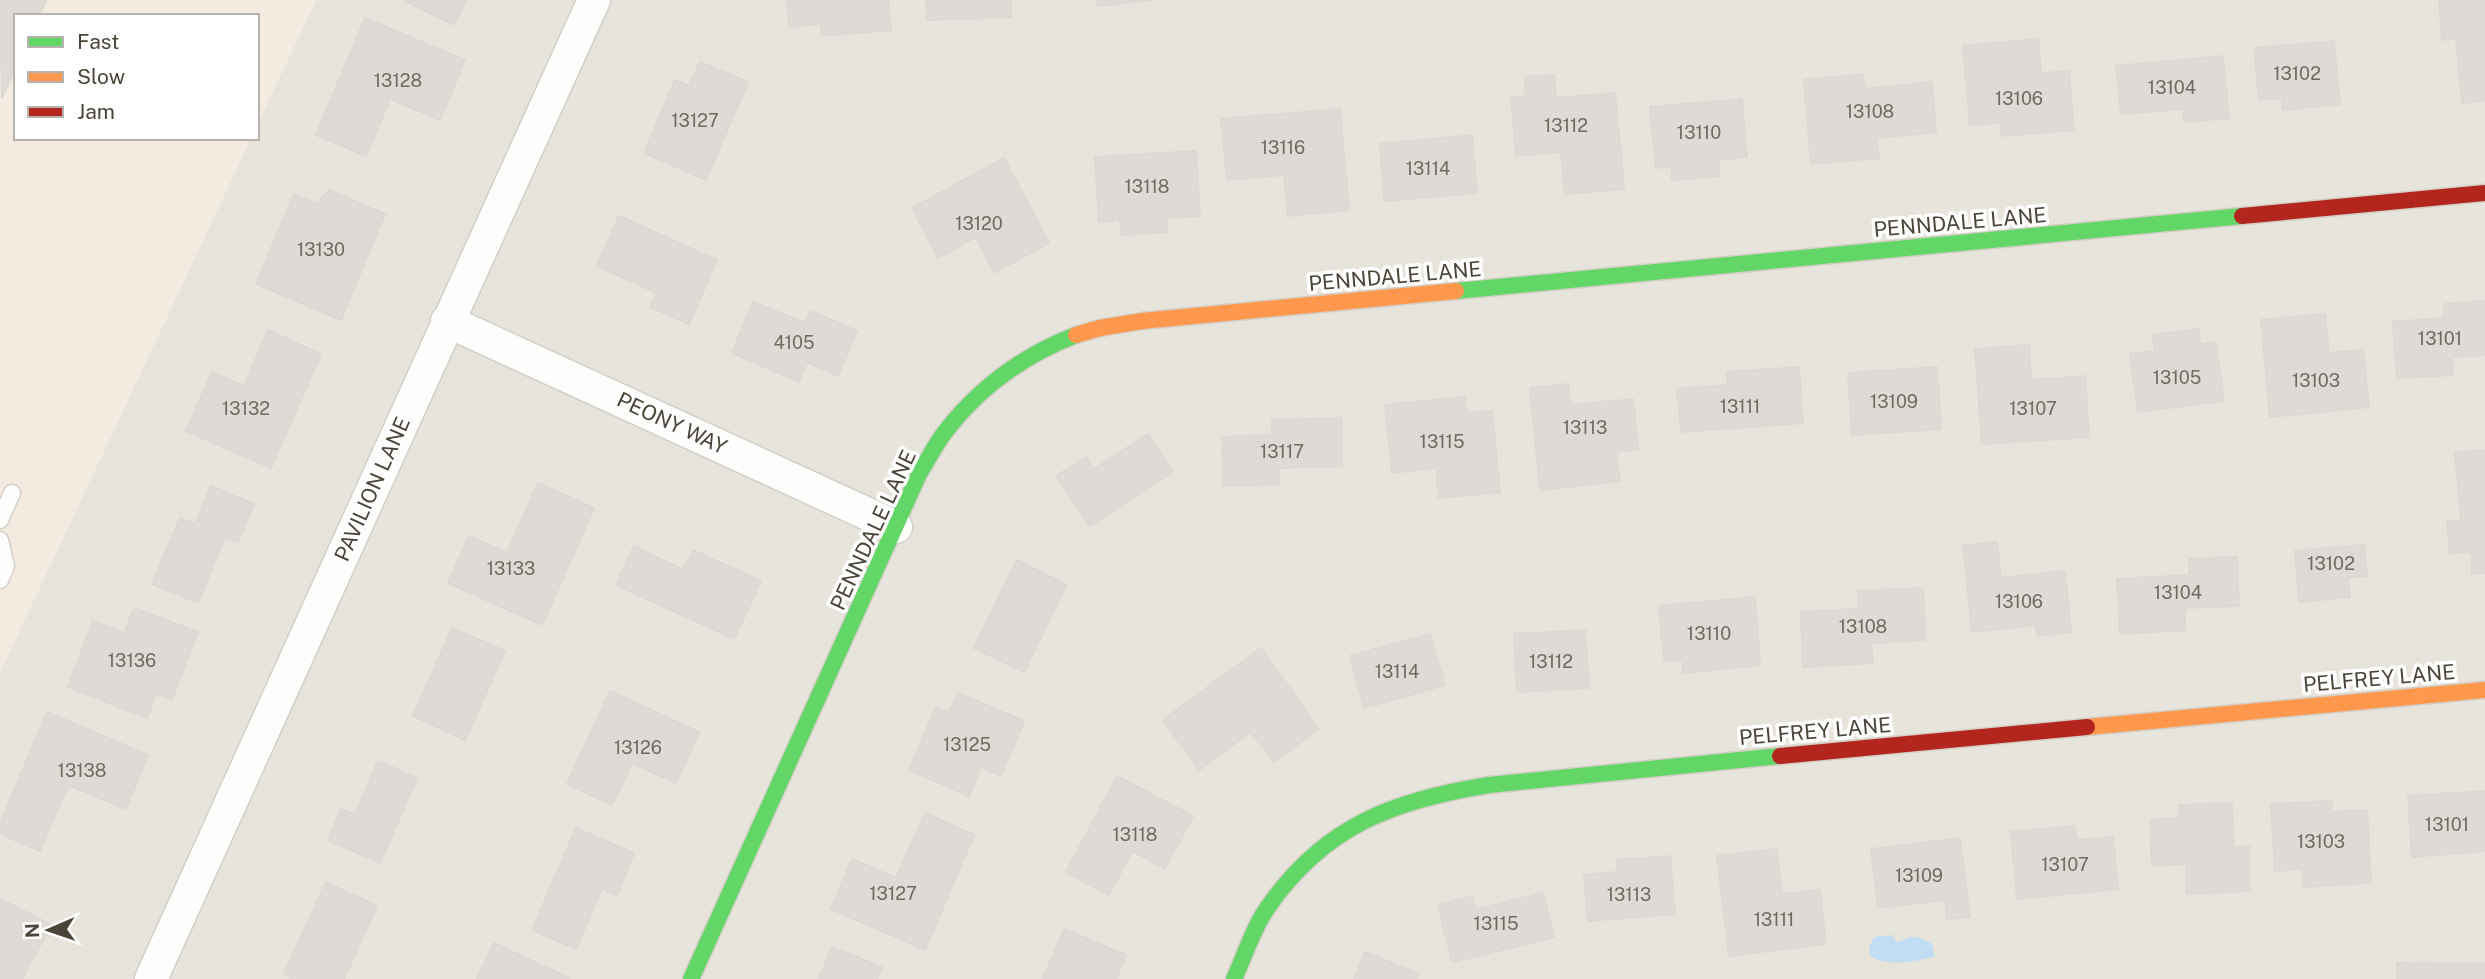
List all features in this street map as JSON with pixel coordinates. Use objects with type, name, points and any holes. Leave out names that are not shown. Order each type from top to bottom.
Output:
[{"type":"street","name":"PAVILION LANE","points":[[151,979],[594,0]]},
{"type":"street","name":"PENNDALE LANE","points":[[691,979],[925,464],[945,432],[976,396],[1023,360],[1053,344],[1097,329],[1142,321],[2485,193]]},
{"type":"street","name":"PEONY WAY","points":[[447,321],[896,527]]},
{"type":"street","name":"PELFREY LANE","points":[[1234,979],[1267,909],[1295,872],[1327,843],[1361,820],[1399,803],[1440,791],[1595,773],[2485,690]]},
{"type":"lane","points":[[0,520],[12,493]]},
{"type":"lane","points":[[0,540],[6,566],[0,580]]},
{"type":"shaded area","points":[[0,0],[316,0],[259,121],[259,14],[14,14],[14,140],[250,140],[0,672]]},
{"type":"shaded area","points":[[316,0],[2485,0],[2485,979],[0,979],[0,672],[250,140],[259,140],[259,121]]},
{"type":"water","points":[[1892,935],[1898,943],[1911,937],[1927,941],[1932,944],[1935,956],[1911,962],[1893,962],[1870,956],[1869,948],[1874,937]]},
{"type":"building","points":[[0,0],[46,0],[40,14],[14,14],[14,71],[2,98]]},
{"type":"building","points":[[404,0],[466,0],[454,25]]},
{"type":"building","points":[[787,0],[888,0],[891,30],[822,36],[821,24],[789,27]]},
{"type":"building","points":[[926,0],[1011,0],[1011,17],[927,20]]},
{"type":"building","points":[[1097,0],[1153,0],[1097,6]]},
{"type":"building","points":[[2439,0],[2485,0],[2485,100],[2462,103],[2456,39],[2442,40]]},
{"type":"building","points":[[365,18],[465,60],[440,120],[390,99],[366,156],[316,135]]},
{"type":"building","points":[[2038,39],[2041,73],[2069,71],[2074,130],[2001,136],[2000,123],[1970,125],[1963,46]]},
{"type":"building","points":[[2334,41],[2340,104],[2283,110],[2282,98],[2259,100],[2254,48]]},
{"type":"building","points":[[2223,56],[2229,118],[2184,122],[2183,109],[2121,114],[2116,66]]},
{"type":"building","points":[[700,62],[748,82],[706,180],[644,153],[675,80],[689,86]]},
{"type":"building","points":[[1863,74],[1864,89],[1932,82],[1936,132],[1877,138],[1879,158],[1811,164],[1804,80]]},
{"type":"building","points":[[1554,75],[1556,98],[1615,93],[1624,189],[1565,194],[1561,152],[1516,156],[1511,98],[1526,96],[1525,77]]},
{"type":"building","points":[[1742,99],[1747,157],[1718,160],[1720,176],[1672,180],[1671,167],[1656,168],[1650,107]]},
{"type":"building","points":[[1340,109],[1349,210],[1288,216],[1284,175],[1227,180],[1221,119]]},
{"type":"building","points":[[1472,135],[1477,193],[1384,201],[1380,144]]},
{"type":"building","points":[[1196,151],[1200,216],[1166,218],[1167,232],[1121,235],[1120,220],[1099,222],[1095,157]]},
{"type":"building","points":[[1004,158],[1049,243],[994,273],[976,237],[938,258],[912,208]]},
{"type":"building","points":[[329,190],[385,214],[341,320],[256,284],[294,194],[317,204]]},
{"type":"building","points":[[619,216],[717,260],[689,324],[650,307],[657,293],[597,266]]},
{"type":"building","points":[[2485,301],[2485,355],[2452,357],[2453,375],[2397,378],[2393,322],[2444,318],[2444,304]]},
{"type":"building","points":[[753,302],[805,323],[811,311],[857,331],[838,376],[807,362],[799,382],[732,353]]},
{"type":"building","points":[[2325,314],[2329,353],[2363,350],[2369,407],[2270,417],[2261,320]]},
{"type":"building","points":[[2199,329],[2200,344],[2216,342],[2224,401],[2138,412],[2130,354],[2155,351],[2153,335]]},
{"type":"building","points":[[268,330],[321,354],[271,468],[186,431],[212,372],[244,386]]},
{"type":"building","points":[[2029,345],[2031,380],[2085,376],[2089,437],[1982,444],[1975,349]]},
{"type":"building","points":[[1799,367],[1803,423],[1681,432],[1677,389],[1728,385],[1727,372]]},
{"type":"building","points":[[1937,367],[1941,429],[1852,435],[1848,373]]},
{"type":"building","points":[[1568,384],[1570,405],[1633,399],[1638,449],[1616,452],[1620,481],[1540,490],[1530,388]]},
{"type":"building","points":[[1465,397],[1467,413],[1492,411],[1500,492],[1439,498],[1436,468],[1392,473],[1385,405]]},
{"type":"building","points":[[1341,418],[1342,466],[1279,468],[1279,484],[1223,486],[1222,437],[1272,435],[1272,420]]},
{"type":"building","points":[[1148,434],[1173,472],[1090,526],[1056,476],[1086,457],[1094,469]]},
{"type":"building","points":[[2485,450],[2485,573],[2472,574],[2471,552],[2450,553],[2447,521],[2461,520],[2455,453]]},
{"type":"building","points":[[538,483],[594,508],[542,625],[448,583],[469,536],[507,553]]},
{"type":"building","points":[[211,486],[254,504],[238,542],[225,537],[198,603],[152,584],[180,518],[195,524]]},
{"type":"building","points":[[1997,542],[2001,578],[2065,571],[2071,632],[2037,636],[2036,625],[1972,632],[1963,546]]},
{"type":"building","points":[[2364,545],[2367,576],[2348,577],[2350,597],[2299,602],[2295,551]]},
{"type":"building","points":[[634,546],[683,570],[693,550],[761,581],[734,639],[616,585]]},
{"type":"building","points":[[2237,557],[2239,606],[2185,608],[2185,630],[2120,634],[2117,579],[2189,575],[2189,559]]},
{"type":"building","points":[[1017,560],[1067,585],[1024,672],[974,648]]},
{"type":"building","points":[[1923,588],[1925,640],[1871,643],[1873,663],[1803,667],[1801,612],[1859,609],[1858,591]]},
{"type":"building","points":[[1755,597],[1760,665],[1683,673],[1683,660],[1664,661],[1659,606]]},
{"type":"building","points":[[134,608],[198,632],[172,699],[156,694],[147,718],[68,687],[93,621],[124,633]]},
{"type":"building","points":[[452,628],[505,651],[465,740],[413,716]]},
{"type":"building","points":[[1585,630],[1589,688],[1517,692],[1514,634]]},
{"type":"building","points":[[1430,634],[1445,685],[1364,708],[1350,656]]},
{"type":"building","points":[[1261,648],[1319,729],[1274,762],[1251,732],[1199,770],[1163,720]]},
{"type":"building","points":[[610,691],[699,732],[676,783],[632,763],[612,805],[567,784]]},
{"type":"building","points":[[958,693],[1024,721],[1001,776],[981,767],[969,796],[909,770],[936,707],[949,712]]},
{"type":"building","points":[[47,712],[148,755],[126,809],[68,785],[40,851],[0,834],[0,824]]},
{"type":"building","points":[[378,761],[417,778],[380,863],[328,840],[341,809],[355,815]]},
{"type":"building","points":[[1117,776],[1193,816],[1165,869],[1132,851],[1109,895],[1066,872]]},
{"type":"building","points":[[2485,791],[2485,851],[2412,857],[2408,796]]},
{"type":"building","points":[[2332,801],[2332,812],[2367,810],[2371,883],[2303,887],[2302,869],[2275,871],[2271,804]]},
{"type":"building","points":[[2232,803],[2234,847],[2249,846],[2250,891],[2187,894],[2186,864],[2152,866],[2150,820],[2180,818],[2179,805]]},
{"type":"building","points":[[925,813],[974,835],[925,950],[831,909],[852,859],[896,878]]},
{"type":"building","points":[[2075,826],[2077,840],[2113,837],[2118,889],[2017,899],[2011,832]]},
{"type":"building","points":[[576,828],[634,853],[617,895],[602,888],[576,949],[532,930]]},
{"type":"building","points":[[1960,838],[1970,917],[1947,919],[1945,900],[1878,908],[1871,849]]},
{"type":"building","points":[[1777,849],[1782,894],[1820,890],[1826,944],[1729,956],[1717,856]]},
{"type":"building","points":[[1670,856],[1675,914],[1588,921],[1584,875],[1618,872],[1617,860]]},
{"type":"building","points":[[326,882],[377,906],[344,979],[294,979],[284,974]]},
{"type":"building","points":[[1543,893],[1554,937],[1452,962],[1438,905],[1472,897],[1476,910]]},
{"type":"building","points":[[1,899],[51,925],[22,979],[0,979]]},
{"type":"building","points":[[1064,929],[1126,955],[1116,979],[1043,979]]},
{"type":"building","points":[[494,943],[571,979],[477,979]]},
{"type":"building","points":[[832,947],[882,967],[877,979],[819,979]]},
{"type":"building","points":[[1365,952],[1419,974],[1417,979],[1354,979]]},
{"type":"building","points":[[2397,963],[2485,964],[2485,979],[2397,979]]},
{"type":"traffic: fast","points":[[1456,291],[2242,216]]},
{"type":"traffic: fast","points":[[691,979],[919,474],[935,447],[958,416],[1004,374],[1038,352],[1076,335]]},
{"type":"traffic: fast","points":[[1234,979],[1263,915],[1290,879],[1313,855],[1338,836],[1393,809],[1423,799],[1489,785],[1780,756]]},
{"type":"traffic: slow","points":[[1076,335],[1142,321],[1456,291]]},
{"type":"traffic: slow","points":[[2087,727],[2485,690]]},
{"type":"traffic: jam","points":[[2242,216],[2485,193]]},
{"type":"traffic: jam","points":[[1780,756],[2087,727]]}]
